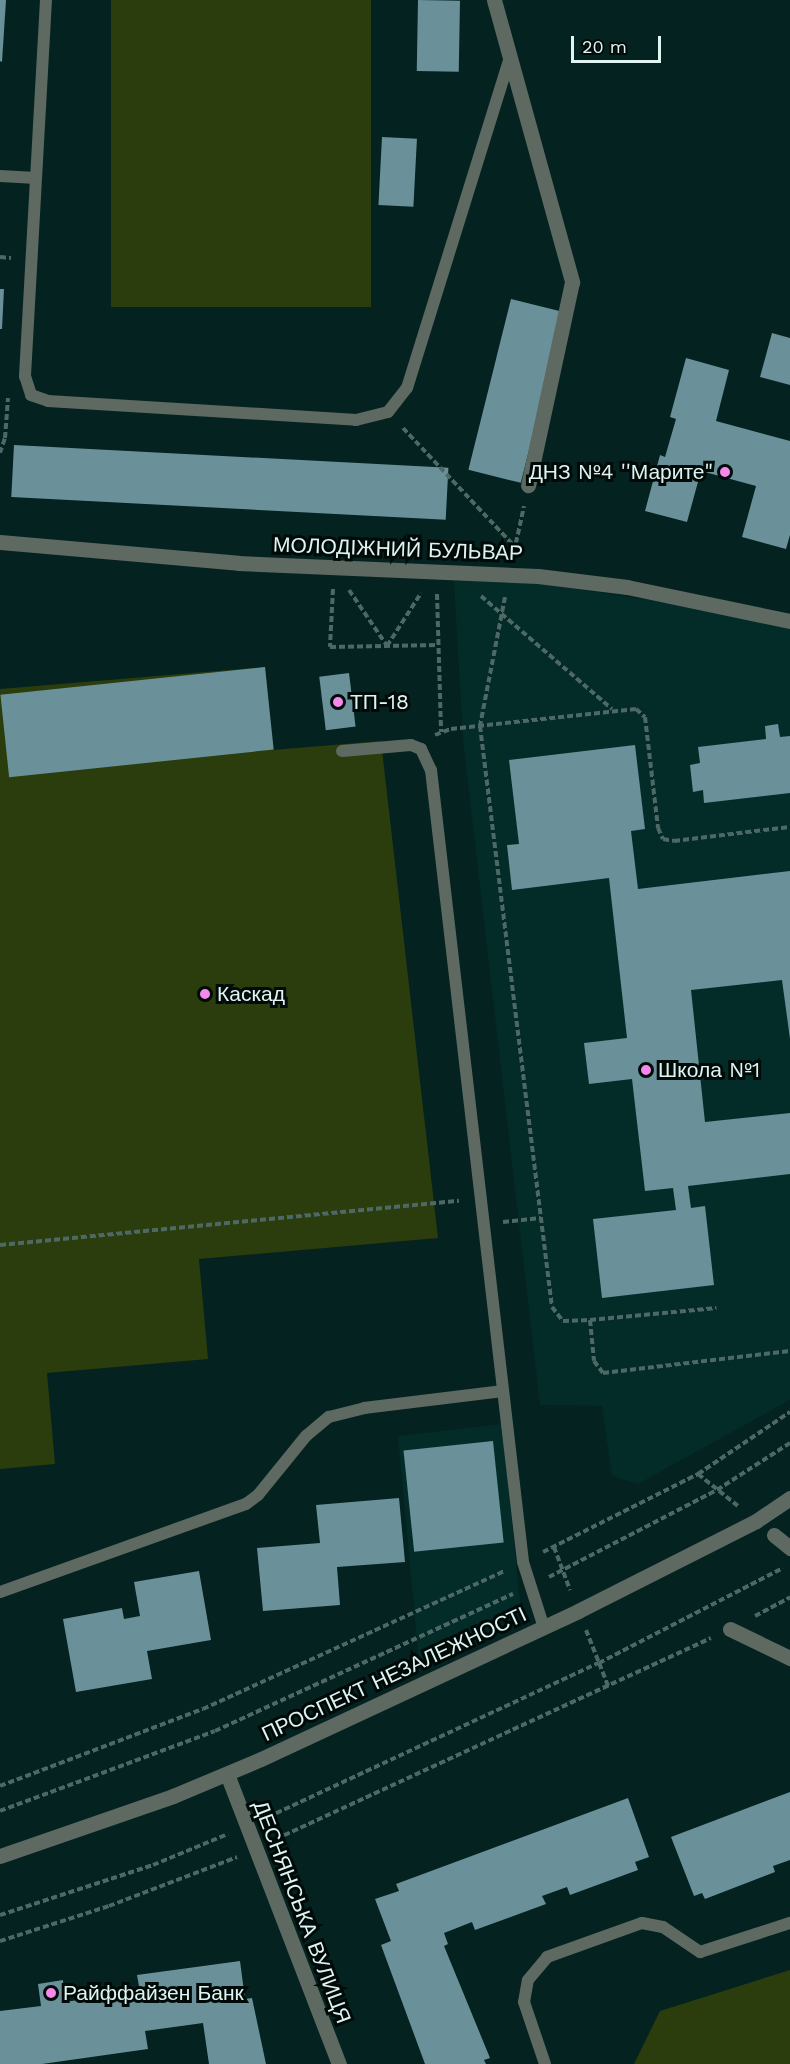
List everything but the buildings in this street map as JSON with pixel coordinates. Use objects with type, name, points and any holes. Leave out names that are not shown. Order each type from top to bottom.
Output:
[{"type":"street","points":[[494,0],[572,282],[528,485]]},
{"type":"street","name":"МОЛОДІЖНИЙ БУЛЬВАР","points":[[0,542],[178,559],[509,573],[627,587],[790,621]]},
{"type":"street","name":"ПРОСПЕКТ НЕЗАЛЕЖНОСТІ","points":[[0,1856],[227,1774],[544,1628],[722,1539],[790,1498]]},
{"type":"street","points":[[774,1535],[790,1548]]},
{"type":"street","points":[[730,1629],[790,1658]]},
{"type":"street","name":"ДЕСНЯНСЬКА ВУЛИЦЯ","points":[[227,1774],[339,2064]]},
{"type":"lane","points":[[46,0],[25,376],[31,395],[48,400],[356,420],[388,412],[407,388],[510,58]]},
{"type":"lane","points":[[0,176],[36,178]]},
{"type":"lane","points":[[342,751],[411,745],[421,749],[431,770],[523,1562],[528,1587],[544,1628]]},
{"type":"lane","points":[[0,1592],[246,1504],[258,1496],[318,1425],[336,1415],[503,1391]]},
{"type":"lane","points":[[545,2064],[524,2002],[528,1980],[547,1957],[642,1923],[663,1927],[700,1952],[790,1923]]},
{"type":"path","points":[[388,412],[515,547]]},
{"type":"path","points":[[528,485],[480,726],[555,1314],[563,1321],[590,1320],[716,1308]]},
{"type":"path","points":[[334,567],[387,646]]},
{"type":"path","points":[[334,567],[330,647],[438,645]]},
{"type":"path","points":[[387,646],[444,570]]},
{"type":"path","points":[[444,570],[501,614],[612,710]]},
{"type":"path","points":[[444,570],[438,645],[441,732],[612,710],[636,709],[645,717],[658,828],[663,839],[674,841],[790,827]]},
{"type":"path","points":[[0,1245],[481,1198]]},
{"type":"path","points":[[484,1224],[541,1218]]},
{"type":"path","points":[[590,1320],[594,1361],[603,1373],[790,1351]]},
{"type":"path","points":[[0,1786],[203,1709],[523,1562],[698,1474],[790,1412]]},
{"type":"path","points":[[0,1811],[215,1731],[528,1587],[717,1490],[790,1443]]},
{"type":"path","points":[[698,1474],[739,1507]]},
{"type":"path","points":[[0,1915],[153,1865],[247,1827],[599,1663],[790,1564]]},
{"type":"path","points":[[0,1941],[110,1906],[255,1849],[730,1629],[790,1597]]},
{"type":"shaded area","name":"Школа №1","points":[[514,580],[703,608],[790,628],[790,1400],[638,1484],[612,1476],[602,1406],[540,1405],[463,740],[454,581]]},
{"type":"shaded area","points":[[502,1424],[521,1612],[419,1662],[398,1436]]},
{"type":"green space","points":[[111,0],[371,0],[371,307],[111,307]]},
{"type":"green space","name":"Каскад","points":[[265,667],[273,750],[381,741],[438,1238],[199,1259],[208,1359],[47,1373],[55,1464],[0,1469],[0,689]]},
{"type":"green space","points":[[790,1970],[790,2064],[634,2064],[660,2011]]},
{"type":"place","name":"ДНЗ №4 ''Марите\"","points":[[725,472]]},
{"type":"place","name":"ТП-18","points":[[338,702]]},
{"type":"place","name":"Каскад","points":[[205,994]]},
{"type":"place","name":"Школа №1","points":[[646,1070]]},
{"type":"place","name":"Райффайзен Банк","points":[[51,1993]]}]
